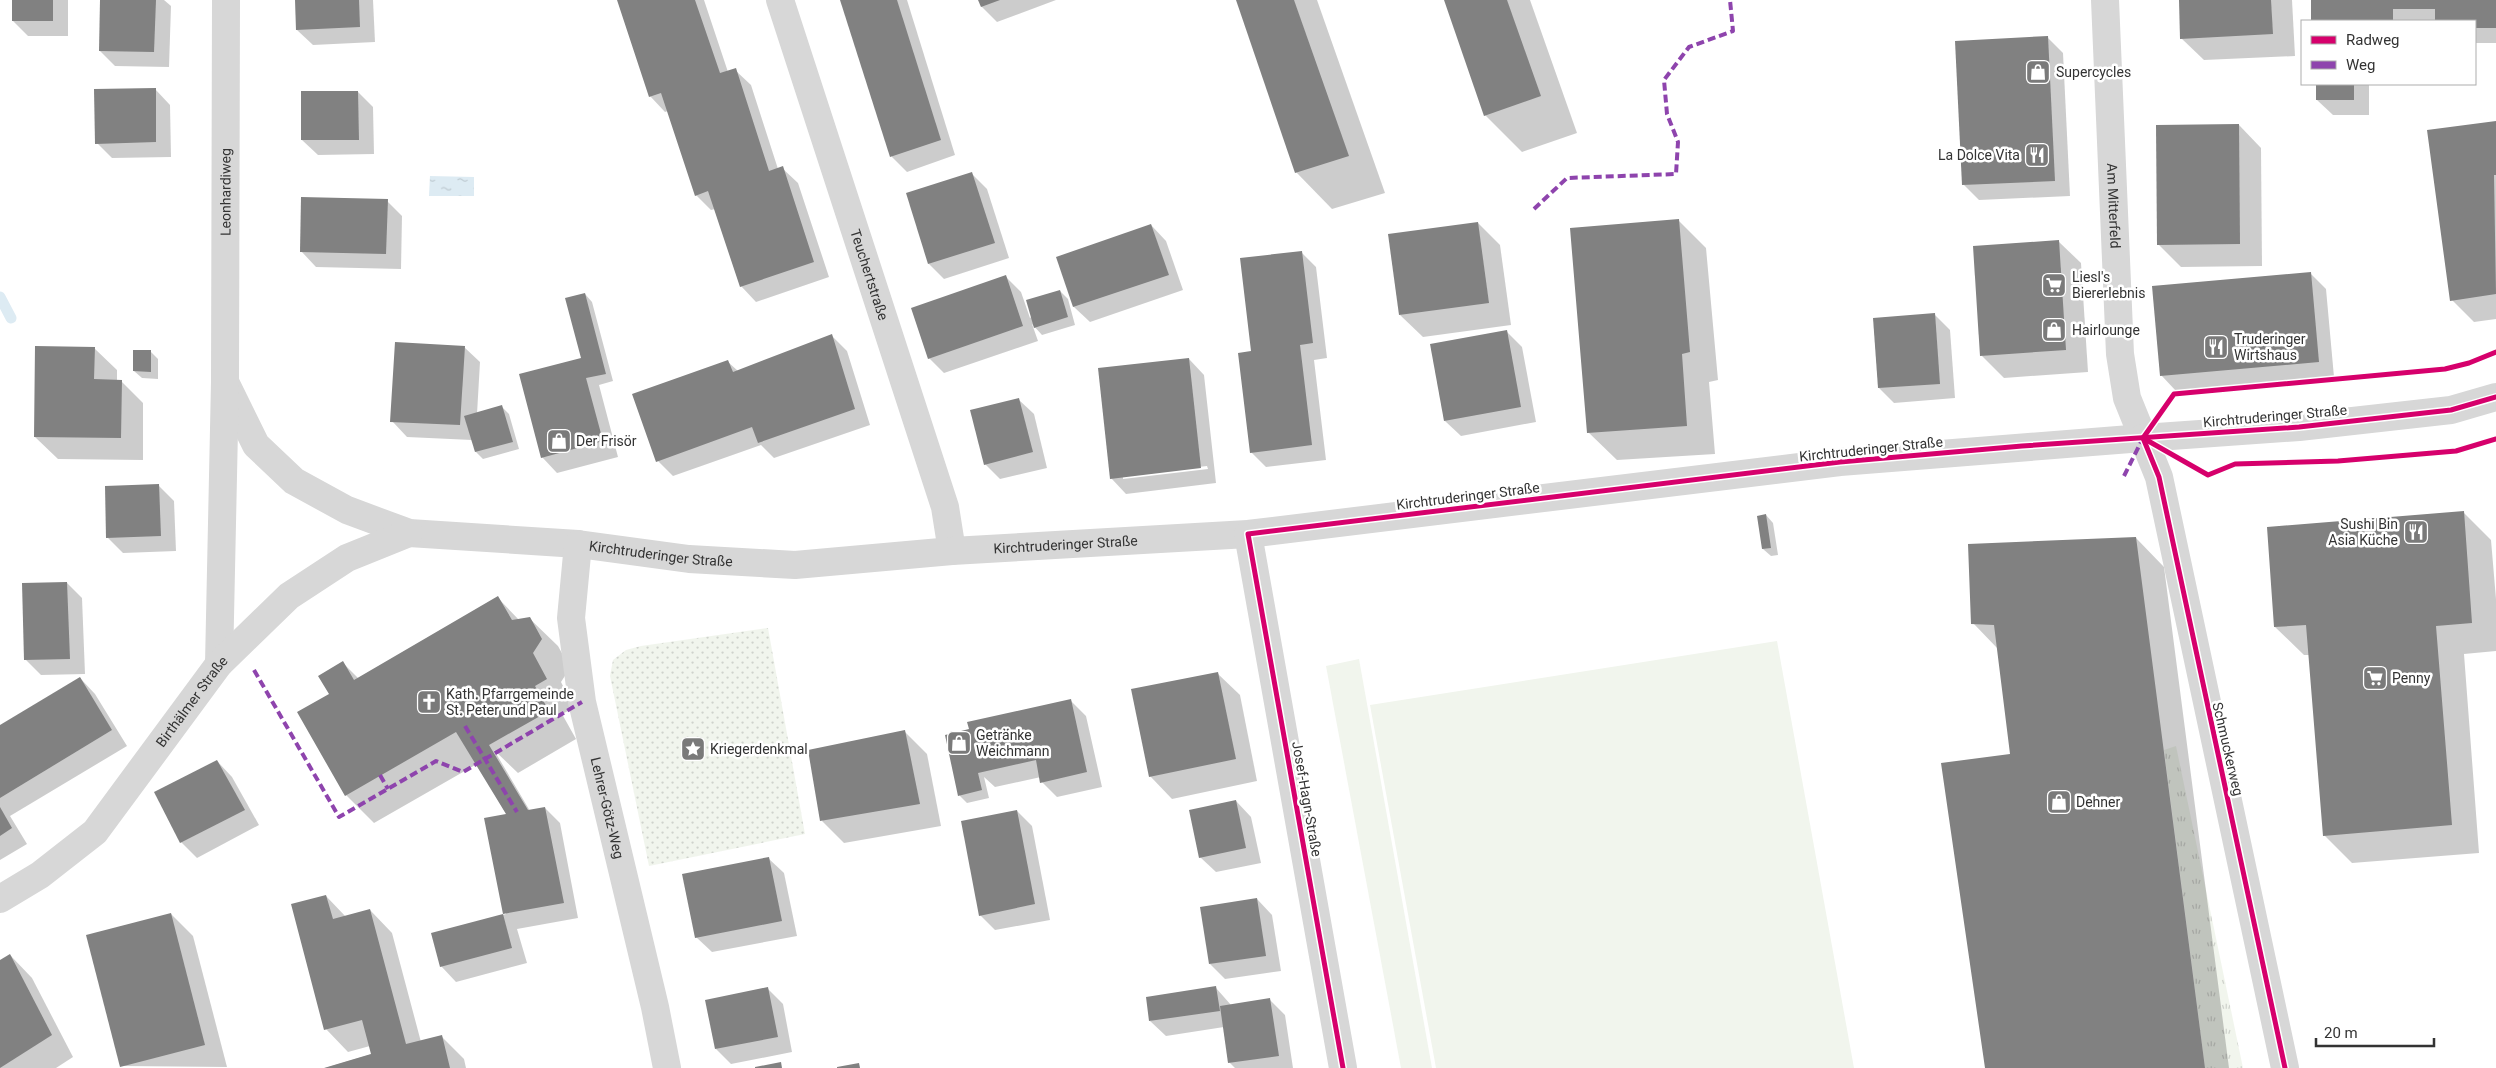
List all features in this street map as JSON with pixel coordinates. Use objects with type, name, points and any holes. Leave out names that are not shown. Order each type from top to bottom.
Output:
[{"type":"street","name":"Leonhardiweg","points":[[219,664],[225,382],[226,0]]},
{"type":"street","name":"Teuchertstraße","points":[[780,0],[944,507],[952,550]]},
{"type":"street","name":"Am Mitterfeld","points":[[2105,0],[2120,354],[2127,398],[2143,438]]},
{"type":"street","name":"Leonhardiweg","points":[[225,382],[256,445],[294,481],[347,510],[409,533]]},
{"type":"street","name":"Kirchtruderinger Straße","points":[[409,533],[578,544],[689,560],[795,565],[952,550],[1248,534],[1840,462],[2299,426],[2442,411],[2496,397]]},
{"type":"street","name":"Schmuckerweg","points":[[2143,438],[2159,477],[2285,1068]]},
{"type":"street","name":"Birthälmer Straße","points":[[0,899],[40,875],[95,832],[219,664],[289,596],[347,558],[409,533]]},
{"type":"street","name":"Josef-Hagn-Straße","points":[[1248,534],[1343,1068]]},
{"type":"street","name":"Lehrer-Götz-Weg","points":[[578,544],[571,618],[582,702],[667,1068]]},
{"type":"green space","points":[[768,628],[805,834],[649,866],[610,676],[613,660],[626,650],[641,646]]},
{"type":"green space","points":[[1777,641],[1854,1068],[1436,1068],[1370,705]]},
{"type":"green space","points":[[1359,659],[1432,1068],[1401,1068],[1326,666]]},
{"type":"green space","points":[[2176,746],[2243,1068],[2205,1068],[2164,750]]},
{"type":"water","points":[[430,176],[474,177],[474,196],[429,196]]},
{"type":"building","points":[[12,0],[53,0],[53,21],[12,21]]},
{"type":"building","points":[[100,0],[156,0],[154,52],[99,51]]},
{"type":"building","points":[[295,0],[359,0],[360,27],[296,30]]},
{"type":"building","points":[[617,0],[695,0],[720,73],[736,68],[769,171],[783,166],[814,262],[740,287],[708,191],[695,196],[661,93],[649,97]]},
{"type":"building","points":[[840,0],[897,0],[941,140],[890,157]]},
{"type":"building","points":[[978,0],[1000,0],[981,7]]},
{"type":"building","points":[[1236,0],[1294,0],[1349,156],[1295,173]]},
{"type":"building","points":[[1444,0],[1507,0],[1541,96],[1484,116]]},
{"type":"building","points":[[2179,0],[2271,0],[2273,34],[2180,39]]},
{"type":"building","points":[[2311,0],[2496,0],[2496,28],[2476,28],[2476,20],[2435,20],[2435,9],[2393,9],[2393,20],[2311,20]]},
{"type":"building","points":[[2048,36],[2055,181],[1962,185],[1955,41]]},
{"type":"building","points":[[2316,85],[2354,85],[2354,100],[2316,100]]},
{"type":"building","points":[[156,88],[156,142],[95,144],[94,89]]},
{"type":"building","points":[[301,91],[358,91],[359,140],[301,140]]},
{"type":"building","points":[[2496,121],[2496,175],[2494,175],[2496,294],[2450,301],[2427,130]]},
{"type":"building","points":[[2239,124],[2240,244],[2157,245],[2156,125]]},
{"type":"building","points":[[972,172],[995,243],[928,264],[906,193]]},
{"type":"building","points":[[301,197],[388,199],[386,254],[300,252]]},
{"type":"building","points":[[1679,219],[1690,352],[1682,354],[1687,426],[1587,433],[1570,228]]},
{"type":"building","points":[[1478,222],[1489,303],[1399,315],[1388,234]]},
{"type":"building","points":[[1151,224],[1169,275],[1073,307],[1056,257]]},
{"type":"building","points":[[2059,240],[2066,350],[1980,356],[1973,246]]},
{"type":"building","points":[[1302,251],[1313,343],[1300,345],[1312,445],[1250,453],[1238,353],[1251,351],[1240,258]]},
{"type":"building","points":[[2311,272],[2319,362],[2160,376],[2152,286]]},
{"type":"building","points":[[1006,275],[1023,326],[928,359],[911,308]]},
{"type":"building","points":[[1060,290],[1068,317],[1034,328],[1026,300]]},
{"type":"building","points":[[585,293],[606,374],[586,378],[603,441],[541,458],[519,374],[581,358],[565,298]]},
{"type":"building","points":[[1935,313],[1940,384],[1878,388],[1873,318]]},
{"type":"building","points":[[1507,330],[1521,407],[1444,421],[1430,344]]},
{"type":"building","points":[[832,334],[855,409],[758,443],[752,427],[656,462],[632,394],[728,360],[733,372]]},
{"type":"building","points":[[395,342],[465,346],[460,425],[390,422]]},
{"type":"building","points":[[35,346],[95,347],[94,379],[122,380],[121,438],[34,437]]},
{"type":"building","points":[[133,350],[151,350],[151,372],[133,371]]},
{"type":"building","points":[[1189,358],[1201,468],[1110,479],[1098,368]]},
{"type":"building","points":[[1019,398],[1033,452],[984,465],[970,410]]},
{"type":"building","points":[[502,405],[513,442],[475,452],[464,416]]},
{"type":"building","points":[[159,484],[161,536],[106,538],[105,486]]},
{"type":"building","name":"Penny","points":[[2464,511],[2472,623],[2436,626],[2452,825],[2323,836],[2306,625],[2274,627],[2267,527]]},
{"type":"building","points":[[1766,514],[1771,548],[1762,549],[1757,516]]},
{"type":"building","name":"Dehner","points":[[2136,537],[2205,1068],[1985,1068],[1941,763],[2010,754],[1994,625],[1971,624],[1968,544]]},
{"type":"building","points":[[67,582],[70,659],[24,660],[22,583]]},
{"type":"building","name":"Kath. Pfarrgemeinde St. Peter und Paul","points":[[498,596],[512,620],[530,617],[542,639],[533,653],[547,679],[535,686],[549,711],[489,745],[528,810],[545,807],[564,903],[503,914],[484,818],[506,814],[456,732],[345,796],[297,712],[329,694],[318,676],[343,661],[354,680]]},
{"type":"building","points":[[1218,672],[1236,759],[1149,777],[1131,689]]},
{"type":"building","points":[[80,677],[112,730],[0,798],[0,725]]},
{"type":"building","points":[[1071,699],[1087,772],[1040,783],[1036,760],[978,773],[982,790],[958,796],[945,735],[969,729],[967,722]]},
{"type":"building","points":[[905,730],[920,804],[820,821],[808,750]]},
{"type":"building","points":[[217,760],[245,810],[180,843],[154,792]]},
{"type":"building","points":[[1236,800],[1246,848],[1199,858],[1189,810]]},
{"type":"building","points":[[0,807],[12,828],[0,836]]},
{"type":"building","points":[[1017,810],[1035,904],[979,916],[961,821]]},
{"type":"building","points":[[769,857],[782,921],[695,938],[682,874]]},
{"type":"building","points":[[326,895],[333,919],[370,909],[406,1044],[442,1035],[450,1068],[324,1068],[371,1054],[362,1020],[324,1030],[291,904]]},
{"type":"building","points":[[1257,898],[1266,956],[1209,964],[1200,907]]},
{"type":"building","points":[[171,913],[205,1045],[120,1067],[86,935]]},
{"type":"building","points":[[503,914],[512,948],[440,967],[431,933]]},
{"type":"building","points":[[10,954],[52,1035],[0,1068],[0,960]]},
{"type":"building","points":[[1216,986],[1220,1011],[1149,1021],[1146,997]]},
{"type":"building","points":[[768,987],[778,1037],[715,1049],[705,1000]]},
{"type":"building","points":[[1270,998],[1279,1056],[1228,1063],[1220,1006]]},
{"type":"building","points":[[781,1062],[782,1068],[755,1068],[755,1067]]},
{"type":"building","points":[[859,1063],[860,1068],[837,1068],[837,1067]]},
{"type":"waterway","points":[[0,297],[11,318]]},
{"type":"marked path","points":[[1534,209],[1567,178],[1676,174],[1678,142],[1667,114],[1664,80],[1689,47],[1733,31],[1730,0]]},
{"type":"marked path","points":[[2124,476],[2143,438]]},
{"type":"marked path","points":[[254,670],[339,817],[436,761],[463,772],[582,702]]},
{"type":"marked path","points":[[465,726],[517,812]]},
{"type":"marked path","points":[[380,775],[388,789]]},
{"type":"cycle path","points":[[2143,438],[2174,394],[2445,369],[2469,363],[2496,352]]},
{"type":"cycle path","points":[[1343,1068],[1248,534],[1840,462],[2022,446],[2299,427],[2451,410],[2496,397]]},
{"type":"cycle path","points":[[2143,438],[2159,477],[2285,1068]]},
{"type":"cycle path","points":[[2143,438],[2208,475],[2235,464],[2338,461],[2456,451],[2496,439]]},
{"type":"place","name":"Supercycles","points":[[2038,72]]},
{"type":"place","name":"La Dolce Vita","points":[[2037,155]]},
{"type":"place","name":"Liesl's Biererlebnis","points":[[2054,285]]},
{"type":"place","name":"Hairlounge","points":[[2054,330]]},
{"type":"place","name":"Truderinger Wirtshaus","points":[[2216,347]]},
{"type":"place","name":"Der Frisör","points":[[559,441]]},
{"type":"place","name":"Sushi Bin Asia Küche","points":[[2416,532]]},
{"type":"place","name":"Penny","points":[[2375,678]]},
{"type":"place","name":"Kath. Pfarrgemeinde St. Peter und Paul","points":[[429,702]]},
{"type":"place","name":"Getränke Weichmann","points":[[959,743]]},
{"type":"place","name":"Kriegerdenkmal","points":[[693,749]]},
{"type":"place","name":"Dehner","points":[[2059,802]]}]
